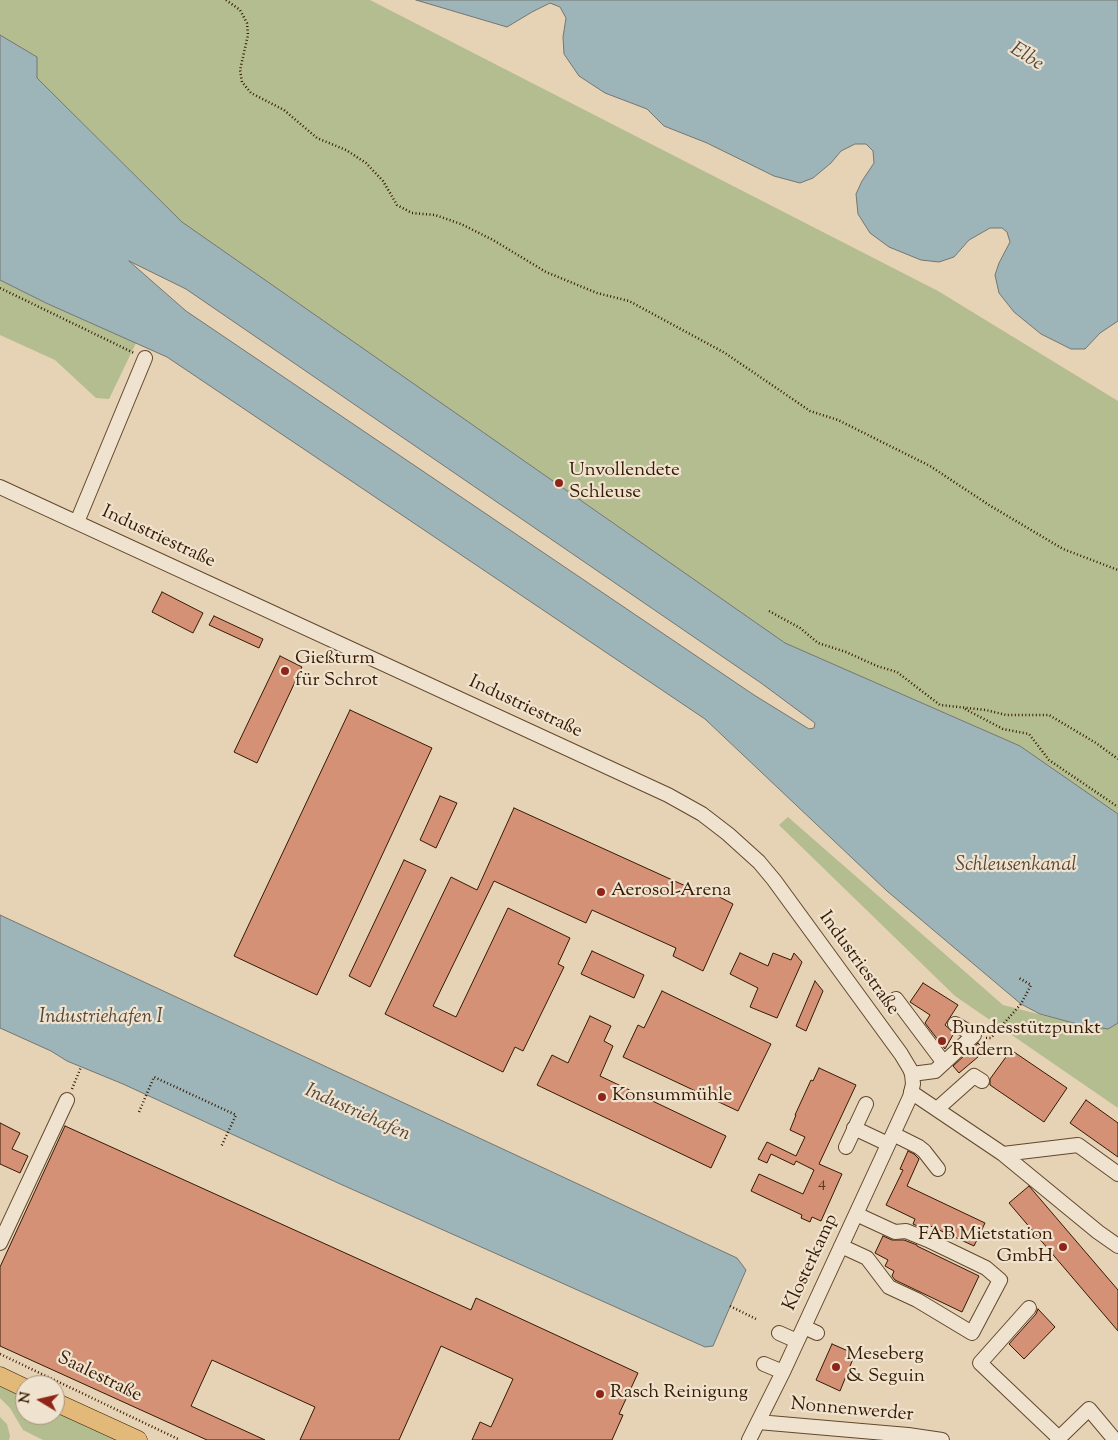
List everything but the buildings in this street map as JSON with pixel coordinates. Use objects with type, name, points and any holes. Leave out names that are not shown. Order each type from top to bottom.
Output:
[{"type":"main road","points":[[0,1376],[15,1383]]},
{"type":"main road","name":"Saalestraße","points":[[65,1407],[138,1440]]},
{"type":"street","points":[[77,522],[144,358]]},
{"type":"street","name":"Industriestraße","points":[[0,487],[668,795],[702,814],[741,845],[774,880],[901,1054],[912,1074]]},
{"type":"street","points":[[896,999],[944,1063]]},
{"type":"street","points":[[955,1024],[974,1035],[935,1072],[912,1074],[913,1084],[910,1097],[937,1109],[1003,1154],[1098,1232],[1118,1246]]},
{"type":"street","points":[[937,1109],[974,1076],[982,1080]]},
{"type":"street","name":"Klosterkamp","points":[[749,1440],[783,1372],[910,1097]]},
{"type":"street","points":[[0,1243],[67,1100]]},
{"type":"street","points":[[846,1147],[866,1104]]},
{"type":"street","points":[[854,1128],[919,1147],[938,1169]]},
{"type":"street","points":[[1003,1154],[1078,1145],[1118,1174]]},
{"type":"street","points":[[841,1246],[866,1258],[889,1287],[917,1300],[972,1334],[1000,1280],[986,1268],[928,1240],[906,1231],[895,1232],[856,1214]]},
{"type":"street","points":[[1029,1308],[980,1363],[1058,1439],[1089,1409],[1116,1440]]},
{"type":"street","points":[[804,1327],[817,1333]]},
{"type":"street","points":[[779,1332],[797,1341]]},
{"type":"street","points":[[764,1364],[783,1372]]},
{"type":"street","name":"Nonnenwerder","points":[[758,1422],[942,1440]]},
{"type":"path","points":[[226,0],[240,10],[247,22],[248,35],[240,70],[242,82],[251,93],[284,110],[317,138],[346,150],[366,164],[383,182],[397,205],[412,213],[435,216],[461,224],[493,240],[546,272],[597,293],[629,301],[726,354],[810,411],[838,420],[930,466],[1063,549],[1118,570]]},
{"type":"path","points":[[0,288],[144,358]]},
{"type":"path","points":[[769,611],[800,628],[818,643],[897,672],[940,705],[986,710],[1006,715],[1049,715],[1118,758]]},
{"type":"path","points":[[961,707],[1003,729],[1029,734],[1049,760],[1118,807]]},
{"type":"path","points":[[974,1035],[992,1038],[1021,1004],[1031,985],[1019,978]]},
{"type":"path","points":[[75,1082],[81,1067]]},
{"type":"path","points":[[139,1112],[154,1077],[236,1114],[221,1147]]},
{"type":"path","points":[[730,1306],[756,1319]]},
{"type":"path","name":"Saalestraße","points":[[0,1354],[180,1440]]},
{"type":"green space","points":[[0,0],[370,0],[938,291],[1118,401],[1118,814],[1020,746],[785,643],[182,222],[37,78],[37,57],[0,35]]},
{"type":"green space","points":[[0,280],[46,303],[136,343],[109,399],[96,398],[55,360],[0,335]]},
{"type":"green space","points":[[788,817],[1003,1005],[1077,1024],[1108,1029],[1118,1023],[1118,1108],[955,996],[779,825]]},
{"type":"green space","points":[[0,1384],[15,1391],[15,1416],[10,1408],[0,1398]]},
{"type":"green space","points":[[65,1414],[122,1440],[43,1440],[23,1430],[20,1425],[65,1425]]},
{"type":"green space","points":[[0,1417],[7,1424],[9,1440],[0,1440]]},
{"type":"water","name":"Elbe","points":[[416,0],[1118,0],[1118,321],[1100,333],[1085,349],[1071,349],[1041,334],[1014,312],[999,293],[995,275],[1010,242],[1007,232],[1002,228],[990,228],[969,240],[954,257],[939,262],[921,260],[889,247],[870,233],[858,214],[856,194],[874,163],[873,151],[866,144],[855,144],[841,151],[831,163],[813,178],[800,183],[774,176],[707,143],[664,126],[647,109],[605,93],[579,76],[564,54],[563,37],[566,18],[560,7],[550,3],[507,27]]},
{"type":"water","name":"Schleusenkanal","points":[[0,35],[37,57],[37,78],[182,222],[785,643],[1020,746],[1118,814],[1118,1023],[1108,1029],[1077,1024],[1040,1014],[1021,1004],[887,891],[705,719],[167,357],[46,303],[0,280]],"holes":[[[129,261],[186,289],[761,683],[815,723],[814,728],[809,729],[754,695],[186,311]]]},
{"type":"water","name":"Industriehafen I","points":[[0,915],[737,1258],[746,1270],[713,1346],[705,1347],[338,1183],[123,1084],[67,1061],[51,1051],[0,1028]]},
{"type":"place","name":"Unvollendete Schleuse","points":[[559,483]]},
{"type":"place","name":"Gießturm für Schrot","points":[[285,671]]},
{"type":"place","name":"Aerosol-Arena","points":[[601,892]]},
{"type":"place","name":"Bundesstützpunkt Rudern","points":[[942,1041]]},
{"type":"place","name":"Konsummühle","points":[[602,1097]]},
{"type":"place","name":"FAB Mietstation GmbH","points":[[1063,1247]]},
{"type":"place","name":"Meseberg & Seguin","points":[[836,1367]]},
{"type":"place","name":"Rasch Reinigung","points":[[600,1394]]},
{"type":"water label","name":"Industriehafen","points":[[357,1114]]}]
